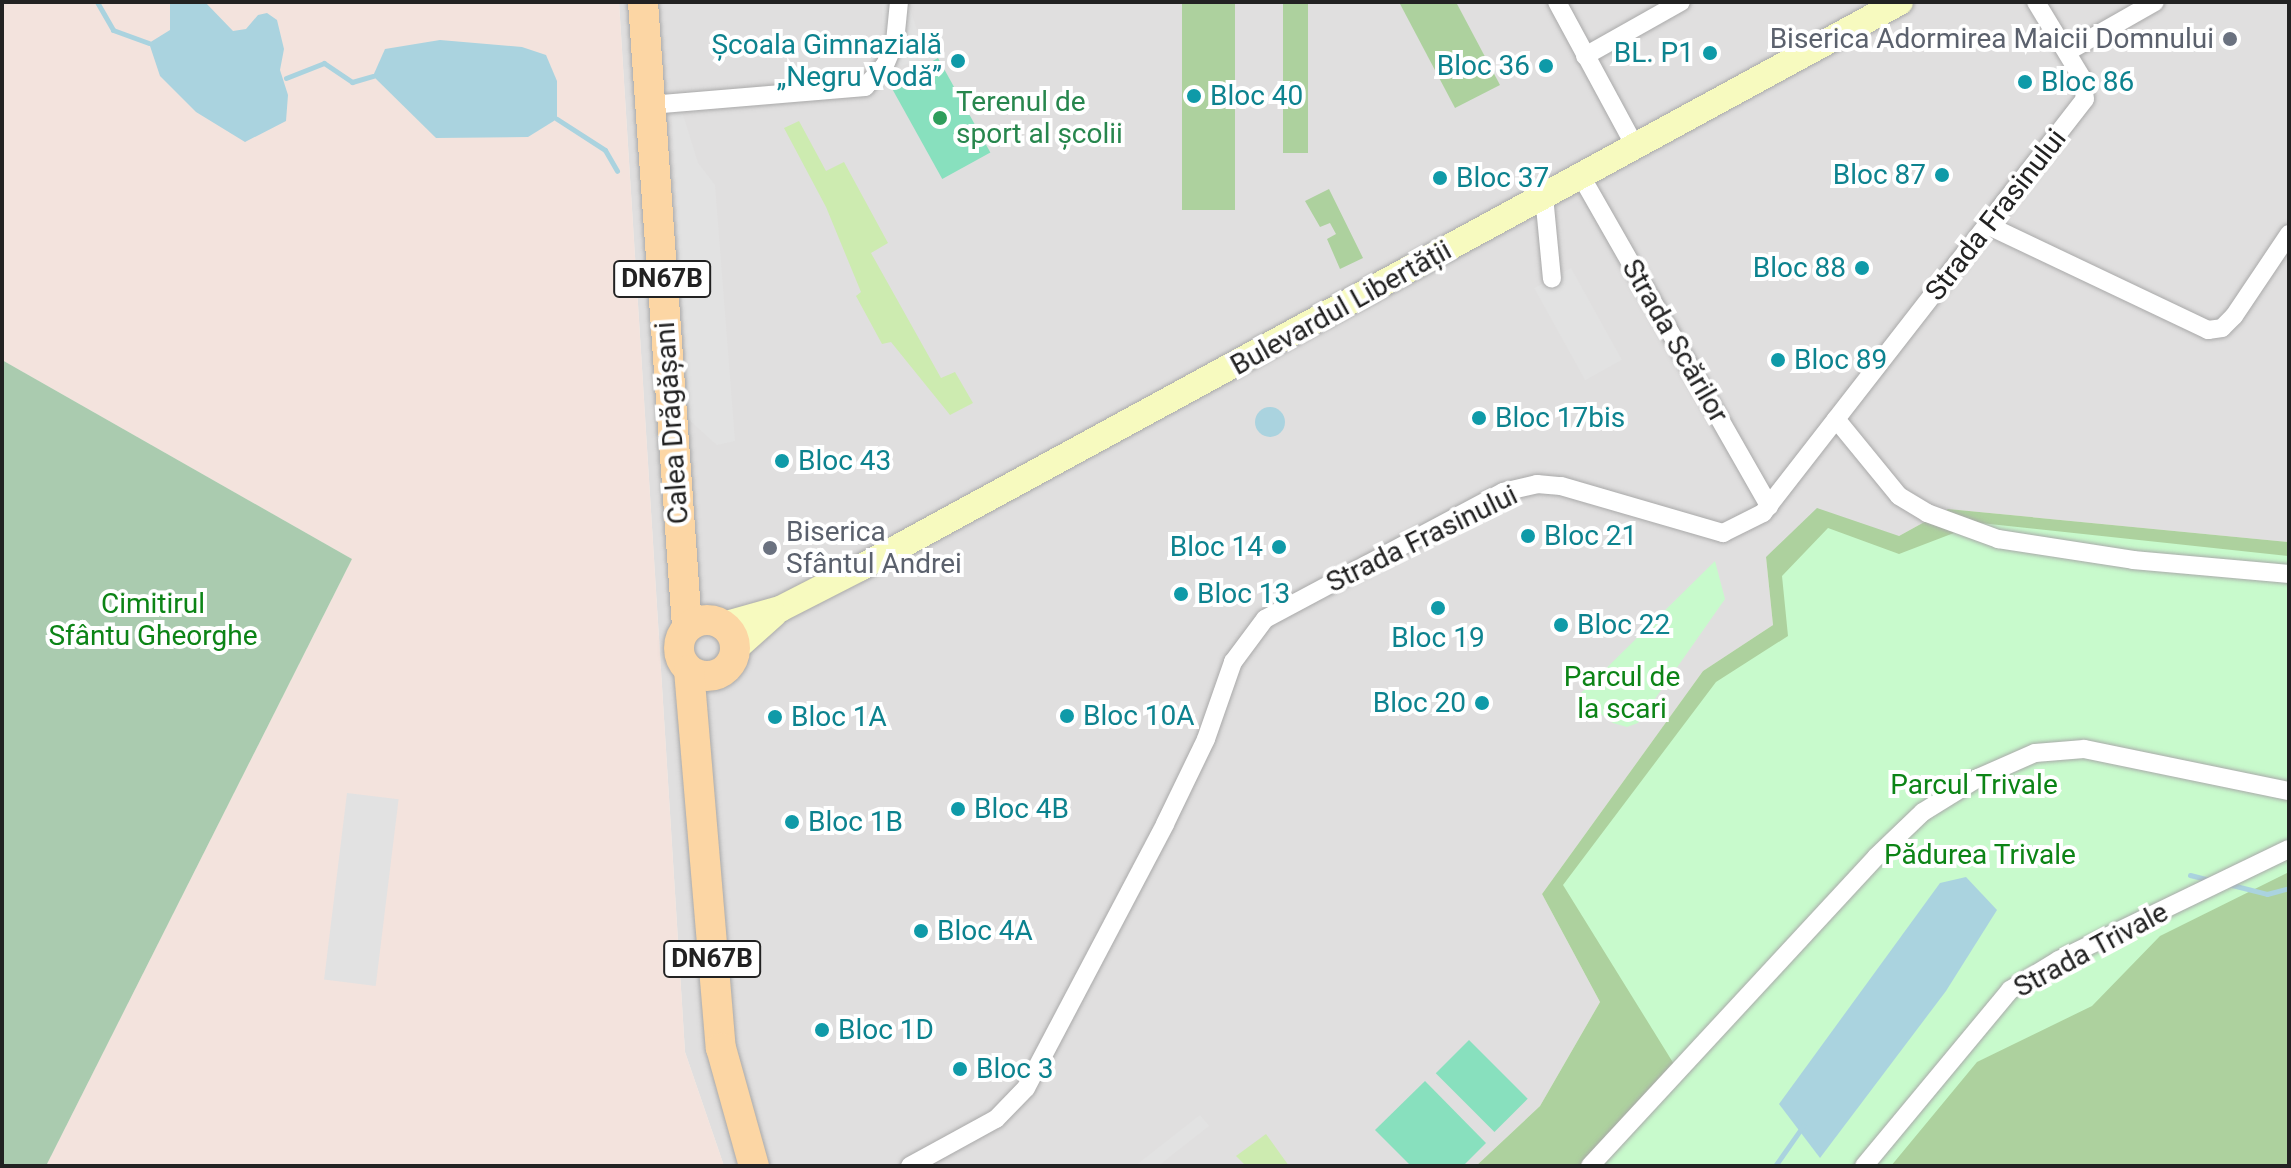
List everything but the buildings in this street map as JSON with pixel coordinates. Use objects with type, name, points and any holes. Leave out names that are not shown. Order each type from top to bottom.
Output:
[{"type":"main road","name":"Calea Drăgășani","points":[[643,2],[682,556],[714,630],[678,644],[702,673]]},
{"type":"main road","name":"Bulevardul Libertății","points":[[714,630],[780,609],[1900,2]]},
{"type":"main road","points":[[702,673],[729,665],[714,630]]},
{"type":"main road","name":"DN67B","points":[[702,673],[694,747],[721,1048],[754,1166]]},
{"type":"street","points":[[650,105],[865,87],[885,65],[895,42],[899,2]]},
{"type":"street","points":[[1557,2],[1635,146]]},
{"type":"street","points":[[1585,56],[1681,2]]},
{"type":"street","name":"Strada Frasinului","points":[[910,1166],[996,1119],[1026,1088],[1172,810],[1206,739],[1233,662],[1265,619],[1515,489],[1561,486],[1723,533],[1746,525],[1769,506],[2085,99],[2082,78],[2036,2]]},
{"type":"street","points":[[2067,52],[2155,2]]},
{"type":"street","name":"Strada Scărilor","points":[[1581,176],[1769,506]]},
{"type":"street","points":[[1544,196],[1552,279]]},
{"type":"street","points":[[1987,225],[2208,330],[2222,328],[2234,316],[2289,234]]},
{"type":"street","points":[[1836,419],[1899,496],[1927,513],[1998,539],[2133,560],[2289,574]]},
{"type":"street","points":[[1590,1166],[1876,857],[1923,812],[1978,778],[2035,753],[2084,749],[2289,791]]},
{"type":"street","name":"Strada Trivale","points":[[1864,1166],[2010,990],[2059,960],[2289,849]]},
{"type":"shaded area","points":[[2,2],[619,2],[685,1052],[724,1166],[46,1166],[352,559],[2,360]]},
{"type":"shaded area","points":[[619,2],[2289,2],[2289,542],[1948,509],[1899,536],[1766,557],[1773,625],[1703,671],[1542,894],[1600,1002],[1540,1106],[1476,1166],[724,1166],[685,1052]]},
{"type":"shaded area","points":[[882,2],[908,2],[926,58],[901,66],[883,41]]},
{"type":"shaded area","points":[[671,105],[680,105],[698,163],[715,185],[735,441],[717,445],[689,420]]},
{"type":"shaded area","points":[[1571,268],[1622,360],[1585,380],[1534,288]]},
{"type":"shaded area","points":[[347,793],[399,799],[376,986],[324,980]]},
{"type":"shaded area","points":[[1200,1115],[1209,1126],[1158,1166],[1135,1166]]},
{"type":"green space","points":[[1182,2],[1235,2],[1235,210],[1182,210]]},
{"type":"green space","points":[[1283,2],[1308,2],[1308,153],[1283,153]]},
{"type":"green space","points":[[1399,2],[1456,2],[1500,85],[1455,108]]},
{"type":"green space","name":"Terenul de sport al școlii","points":[[938,58],[990,152],[942,179],[890,85]]},
{"type":"green space","points":[[799,121],[826,171],[844,162],[888,243],[871,253],[941,378],[955,372],[973,403],[950,415],[891,342],[882,344],[856,296],[861,292],[826,207],[784,128]]},
{"type":"green space","points":[[1329,189],[1363,258],[1340,269],[1327,239],[1336,234],[1330,223],[1320,227],[1305,201]]},
{"type":"green space","name":"Cimitirul Sfântu Gheorghe","points":[[2,360],[352,559],[46,1166],[2,1166]]},
{"type":"green space","name":"Parcul Trivale","points":[[1817,508],[1899,536],[1948,509],[2289,542],[2289,1166],[1476,1166],[1540,1106],[1600,1002],[1542,894],[1703,671],[1773,625],[1766,557]]},
{"type":"green space","name":"Parcul Trivale","points":[[1980,523],[2289,556],[2289,872],[2160,936],[2092,1006],[1977,1062],[1891,1166],[1580,1166],[1677,1069],[1563,885],[1716,682],[1788,636],[1782,576],[1828,528],[1899,554]]},
{"type":"green space","name":"Parcul de la scari","points":[[1715,561],[1725,599],[1638,723],[1627,727],[1613,723],[1577,697]]},
{"type":"green space","points":[[1469,1040],[1528,1099],[1494,1132],[1436,1073]]},
{"type":"green space","points":[[1425,1081],[1486,1143],[1463,1166],[1411,1166],[1375,1130]]},
{"type":"green space","points":[[1266,1134],[1289,1166],[1246,1166],[1236,1156]]},
{"type":"water","points":[[170,2],[205,2],[233,31],[246,29],[258,15],[267,13],[277,20],[284,49],[280,70],[288,95],[286,121],[245,142],[196,112],[160,76],[149,43],[170,30]]},
{"type":"water","points":[[440,40],[522,47],[546,55],[557,81],[557,119],[528,137],[436,138],[373,76],[385,49]]},
{"type":"water","points":[[1270,407],[1281,411],[1285,422],[1281,433],[1270,437],[1259,433],[1255,422],[1259,411]]},
{"type":"water","points":[[1966,877],[1997,910],[1946,991],[1820,1158],[1779,1104],[1940,883]]},
{"type":"waterway","points":[[97,2],[113,30],[149,43]]},
{"type":"waterway","points":[[286,78],[324,63],[352,82],[373,76]]},
{"type":"waterway","points":[[557,119],[605,150],[617,171]]},
{"type":"waterway","points":[[2190,875],[2210,880]]},
{"type":"waterway","points":[[2228,884],[2267,894],[2289,888]]},
{"type":"waterway","points":[[1775,1166],[1803,1126]]},
{"type":"place","name":"Biserica Adormirea Maicii Domnului","points":[[2230,39]]},
{"type":"place","name":"BL. P1","points":[[1710,53]]},
{"type":"place","name":"Școala Gimnazială „Negru Vodă”","points":[[958,61]]},
{"type":"place","name":"Bloc 36","points":[[1546,66]]},
{"type":"place","name":"Bloc 86","points":[[2025,82]]},
{"type":"place","name":"Bloc 40","points":[[1194,96]]},
{"type":"place","name":"Terenul de sport al școlii","points":[[940,118]]},
{"type":"place","name":"Bloc 87","points":[[1942,175]]},
{"type":"place","name":"Bloc 37","points":[[1440,178]]},
{"type":"place","name":"Bloc 88","points":[[1862,268]]},
{"type":"place","name":"Bloc 89","points":[[1778,360]]},
{"type":"place","name":"Bloc 17bis","points":[[1479,418]]},
{"type":"place","name":"Bloc 43","points":[[782,461]]},
{"type":"place","name":"Bloc 21","points":[[1528,536]]},
{"type":"place","name":"Bloc 14","points":[[1279,547]]},
{"type":"place","name":"Biserica Sfântul Andrei","points":[[770,548]]},
{"type":"place","name":"Bloc 13","points":[[1181,594]]},
{"type":"place","name":"Bloc 19","points":[[1438,608]]},
{"type":"place","name":"Bloc 22","points":[[1561,625]]},
{"type":"place","name":"Bloc 20","points":[[1482,703]]},
{"type":"place","name":"Bloc 10A","points":[[1067,716]]},
{"type":"place","name":"Bloc 1A","points":[[775,717]]},
{"type":"place","name":"Bloc 4B","points":[[958,809]]},
{"type":"place","name":"Bloc 1B","points":[[792,822]]},
{"type":"place","name":"Bloc 4A","points":[[921,931]]},
{"type":"place","name":"Bloc 1D","points":[[822,1030]]},
{"type":"place","name":"Bloc 3","points":[[960,1069]]},
{"type":"park label","name":"Pădurea Trivale","points":[[1980,855]]}]
